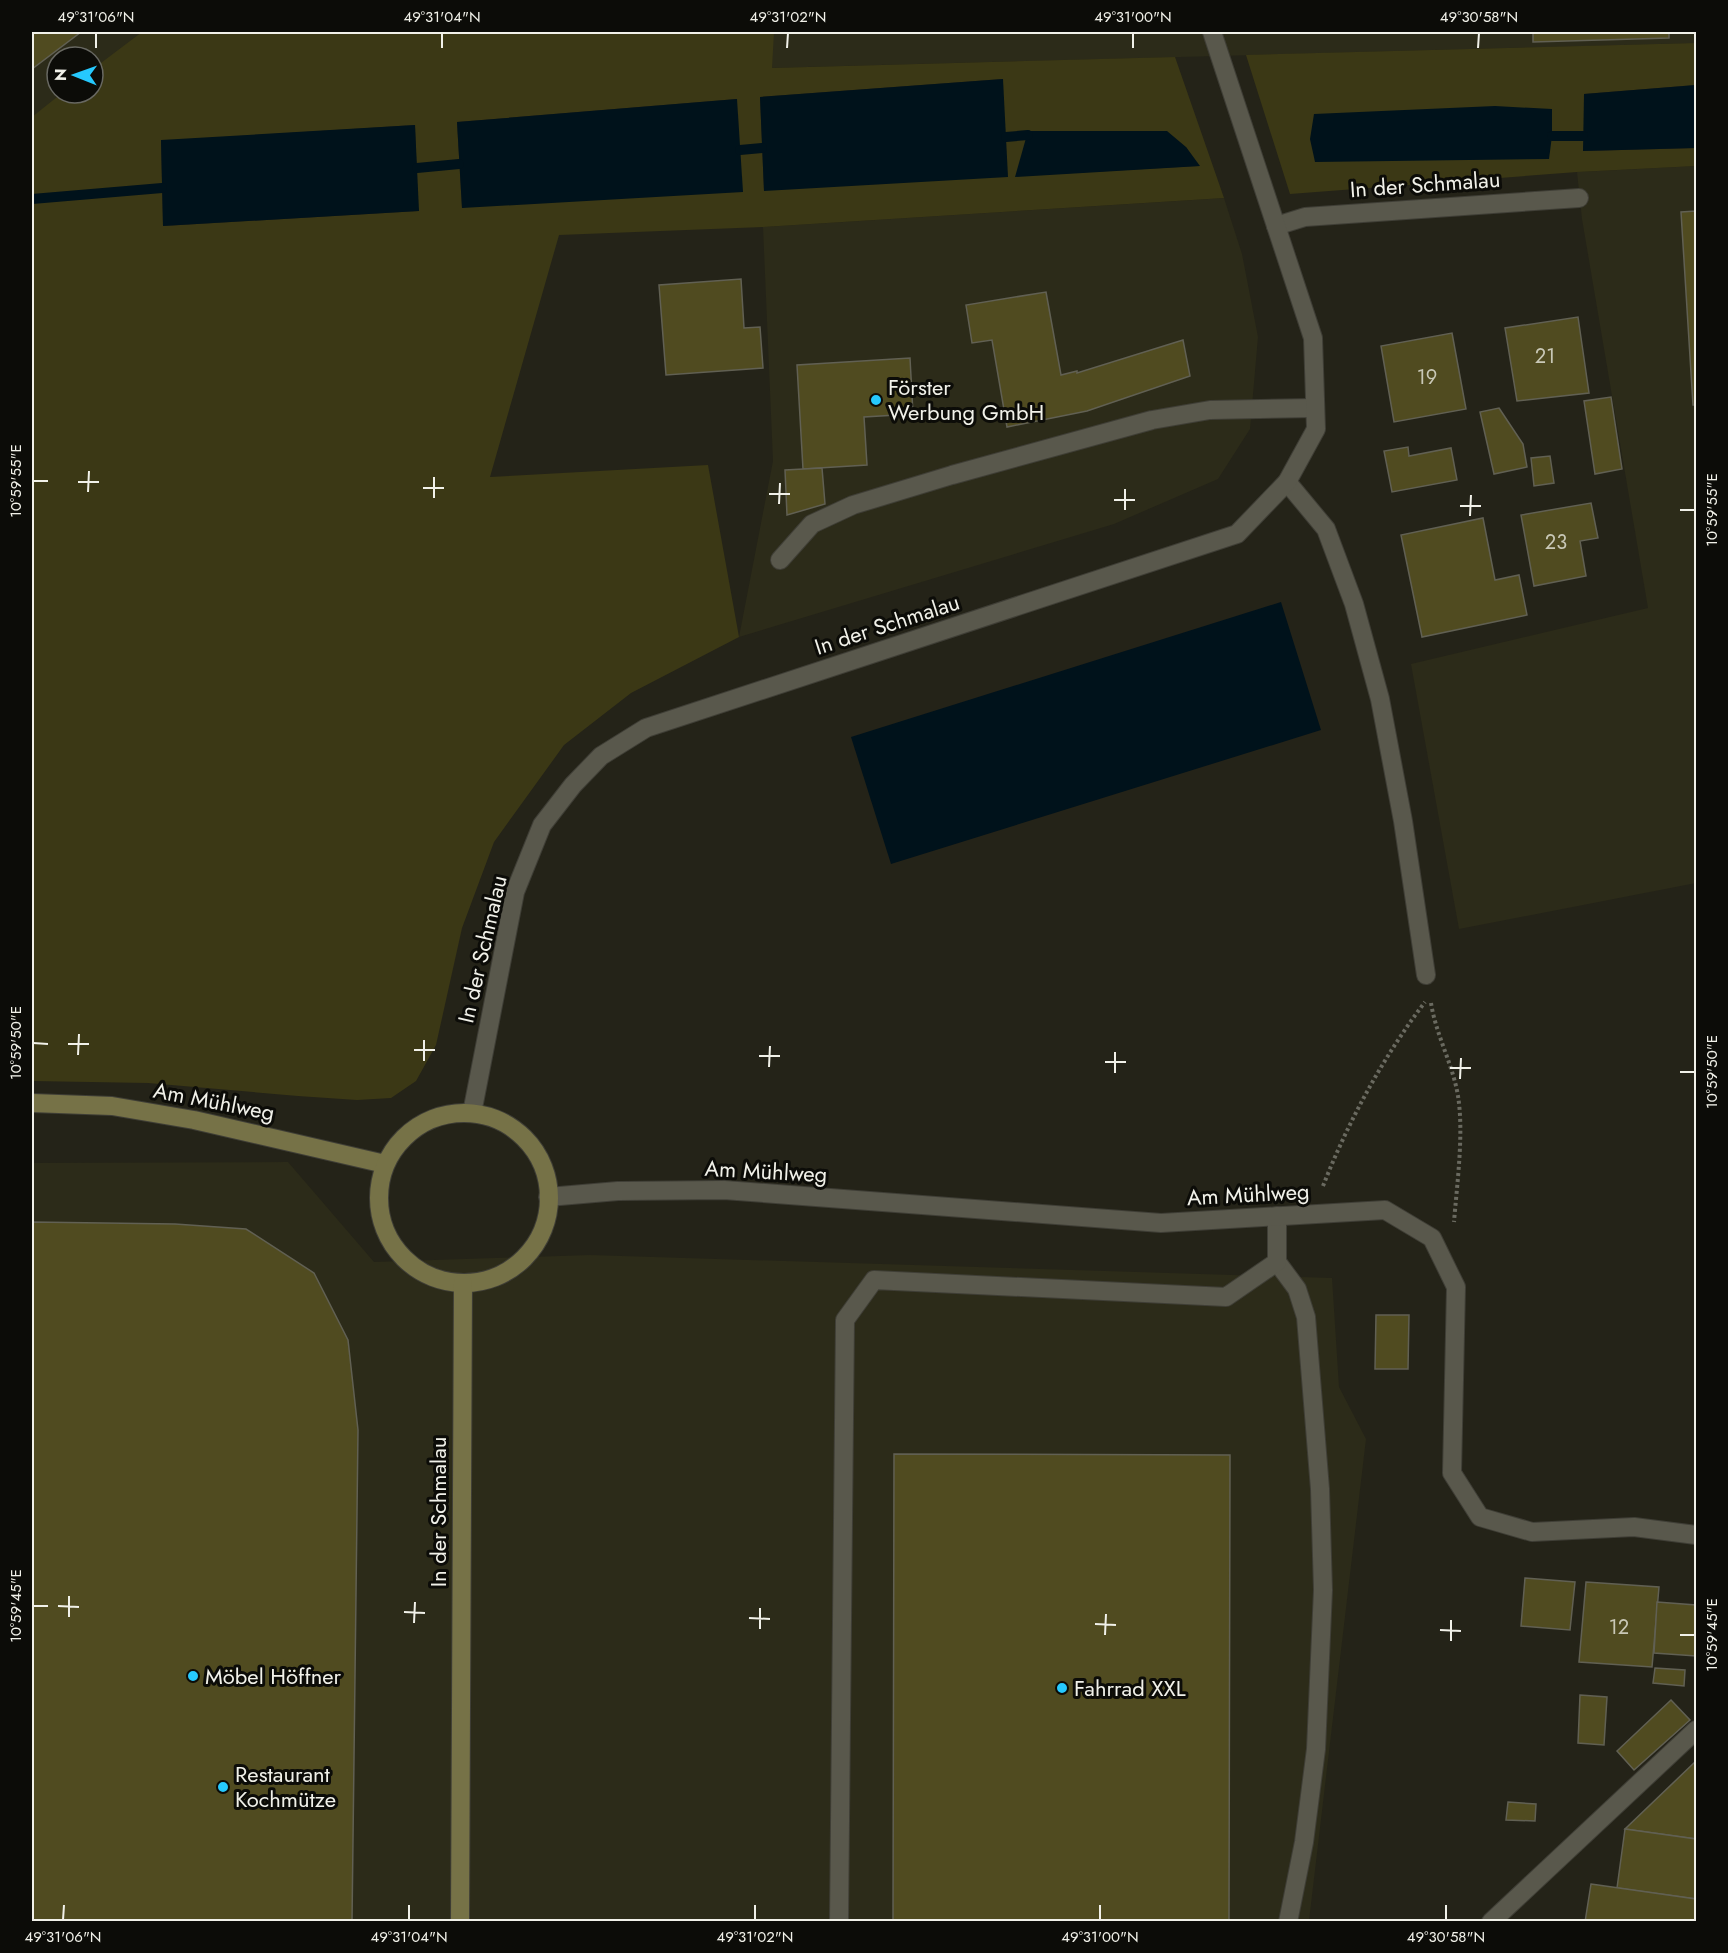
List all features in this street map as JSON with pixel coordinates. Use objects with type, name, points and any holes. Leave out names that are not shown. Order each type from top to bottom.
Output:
[{"type":"main road","name":"Am Mühlweg","points":[[32,1104],[112,1106],[195,1120],[385,1164]]},
{"type":"main road","points":[[472,1113],[496,1119],[517,1132],[534,1150],[545,1173],[548,1197],[545,1224],[532,1248],[514,1267],[490,1279],[463,1283],[436,1279],[411,1266],[392,1245],[381,1219],[379,1191],[385,1164],[400,1141],[421,1124],[445,1115],[472,1113]]},
{"type":"main road","name":"In der Schmalau","points":[[460,1922],[463,1283]]},
{"type":"street","name":"In der Schmalau","points":[[472,1113],[515,892],[542,825],[573,785],[601,756],[646,729],[1237,534],[1287,482],[1316,429],[1313,338],[1212,32]]},
{"type":"street","name":"In der Schmalau","points":[[1276,225],[1305,217],[1579,198]]},
{"type":"street","points":[[780,560],[812,524],[853,505],[963,471],[1152,420],[1210,410],[1316,408]]},
{"type":"street","points":[[1287,482],[1326,529],[1354,604],[1380,699],[1403,821],[1426,975]]},
{"type":"street","name":"Am Mühlweg","points":[[548,1197],[618,1191],[724,1190],[1161,1223],[1385,1210],[1432,1238],[1456,1287],[1452,1473],[1480,1517],[1532,1532],[1634,1527],[1696,1535]]},
{"type":"street","points":[[1276,1216],[1277,1262],[1297,1289],[1306,1317],[1320,1489],[1323,1590],[1321,1677],[1314,1761],[1304,1842],[1288,1922]]},
{"type":"street","points":[[839,1922],[845,1320],[873,1280],[1226,1297],[1277,1262]]},
{"type":"street","points":[[1496,1920],[1696,1730]]},
{"type":"path","points":[[1318,1214],[1323,1186],[1339,1146],[1402,1032],[1430,997],[1434,1024],[1458,1096],[1458,1164],[1454,1236],[1440,1254]]},
{"type":"shaded area","points":[[32,32],[1696,32],[1696,43],[771,68],[32,140]]},
{"type":"shaded area","points":[[142,32],[774,32],[772,68],[1175,57],[1224,198],[763,227],[559,235],[490,477],[708,465],[739,637],[631,693],[564,745],[494,842],[462,928],[436,1045],[416,1081],[391,1098],[357,1100],[148,1083],[32,1081],[32,117],[47,105],[105,105],[105,60]],"holes":[[[1003,79],[764,191],[760,97]],[[737,99],[463,208],[462,208],[457,122]],[[415,125],[418,211],[163,226],[161,141]],[[1186,147],[1199,166],[1016,176]]]},
{"type":"shaded area","points":[[1696,43],[1696,85],[1584,94],[1584,151],[1696,148],[1696,166],[1577,172],[1290,194],[1246,55]]},
{"type":"shaded area","points":[[1696,166],[1696,883],[1459,929],[1411,664],[1648,608],[1582,219],[1577,172]]},
{"type":"shaded area","points":[[1224,198],[1242,254],[1258,337],[1250,429],[1218,479],[1114,524],[739,637],[773,461],[763,227]]},
{"type":"shaded area","points":[[288,1162],[374,1262],[590,1255],[1332,1278],[1339,1387],[1366,1439],[1309,1921],[32,1921],[32,1163]]},
{"type":"water","points":[[1003,79],[1008,177],[764,191],[760,97]]},
{"type":"water","points":[[1696,85],[1696,148],[1583,151],[1584,94]]},
{"type":"water","points":[[737,99],[743,192],[462,208],[457,122]]},
{"type":"water","points":[[1495,106],[1552,109],[1549,159],[1315,162],[1310,139],[1314,114]]},
{"type":"water","points":[[415,125],[419,211],[163,226],[161,140]]},
{"type":"water","points":[[1028,131],[1167,131],[1186,147],[1200,166],[1015,177]]},
{"type":"water","points":[[1281,602],[1321,730],[891,864],[851,737]]},
{"type":"building","points":[[32,32],[81,32],[64,45],[45,45],[45,59],[32,69]]},
{"type":"building","points":[[1533,32],[1669,32],[1669,38],[1533,42]]},
{"type":"building","points":[[1696,211],[1696,405],[1693,405],[1681,212]]},
{"type":"building","points":[[741,279],[744,328],[760,327],[763,368],[666,375],[659,285]]},
{"type":"building","points":[[1046,292],[1061,375],[1077,371],[1077,373],[1183,340],[1190,376],[1087,411],[1007,427],[992,340],[972,343],[966,305]]},
{"type":"building","points":[[1578,317],[1589,393],[1517,401],[1505,328]]},
{"type":"building","points":[[1452,333],[1466,409],[1394,422],[1381,346]]},
{"type":"building","points":[[910,358],[913,414],[864,417],[867,465],[803,469],[797,365]]},
{"type":"building","points":[[1611,397],[1622,469],[1595,474],[1584,401]]},
{"type":"building","points":[[1499,408],[1523,444],[1527,467],[1494,474],[1480,412]]},
{"type":"building","points":[[1408,447],[1409,456],[1451,448],[1457,480],[1392,492],[1384,451]]},
{"type":"building","points":[[1550,456],[1554,483],[1534,486],[1531,458]]},
{"type":"building","points":[[822,468],[825,504],[787,515],[785,470]]},
{"type":"building","points":[[1591,503],[1598,538],[1580,541],[1586,576],[1534,586],[1521,515]]},
{"type":"building","points":[[1483,518],[1495,580],[1519,575],[1527,615],[1422,637],[1401,535]]},
{"type":"building","name":"Möbel Höffner","points":[[32,1222],[175,1224],[246,1229],[314,1273],[348,1340],[358,1430],[352,1922],[32,1922]]},
{"type":"building","points":[[1376,1315],[1409,1315],[1408,1369],[1375,1369]]},
{"type":"building","name":"Fahrrad XXL","points":[[894,1454],[1230,1455],[1229,1922],[893,1922]]},
{"type":"building","points":[[1525,1578],[1575,1582],[1570,1630],[1521,1626]]},
{"type":"building","points":[[1586,1582],[1659,1587],[1652,1667],[1579,1662]]},
{"type":"building","points":[[1657,1602],[1696,1605],[1696,1656],[1654,1653]]},
{"type":"building","points":[[1655,1668],[1685,1670],[1684,1686],[1653,1683]]},
{"type":"building","points":[[1580,1695],[1607,1697],[1604,1745],[1578,1743]]},
{"type":"building","points":[[1671,1700],[1690,1720],[1634,1770],[1617,1751]]},
{"type":"building","points":[[1696,1761],[1696,1839],[1625,1829]]},
{"type":"building","points":[[1508,1802],[1536,1804],[1535,1821],[1506,1820]]},
{"type":"building","points":[[1625,1829],[1696,1839],[1696,1899],[1617,1888]]},
{"type":"building","points":[[1591,1884],[1696,1899],[1696,1922],[1585,1922]]},
{"type":"waterway","points":[[1006,137],[1028,135]]},
{"type":"waterway","points":[[1552,136],[1583,136]]},
{"type":"waterway","points":[[740,150],[762,148]]},
{"type":"waterway","points":[[417,168],[459,164]]},
{"type":"waterway","points":[[32,199],[162,188]]},
{"type":"place","name":"Förster Werbung GmbH","points":[[876,400]]},
{"type":"place","name":"Möbel Höffner","points":[[193,1676]]},
{"type":"place","name":"Fahrrad XXL","points":[[1062,1688]]},
{"type":"place","name":"Restaurant Kochmütze","points":[[223,1787]]}]
